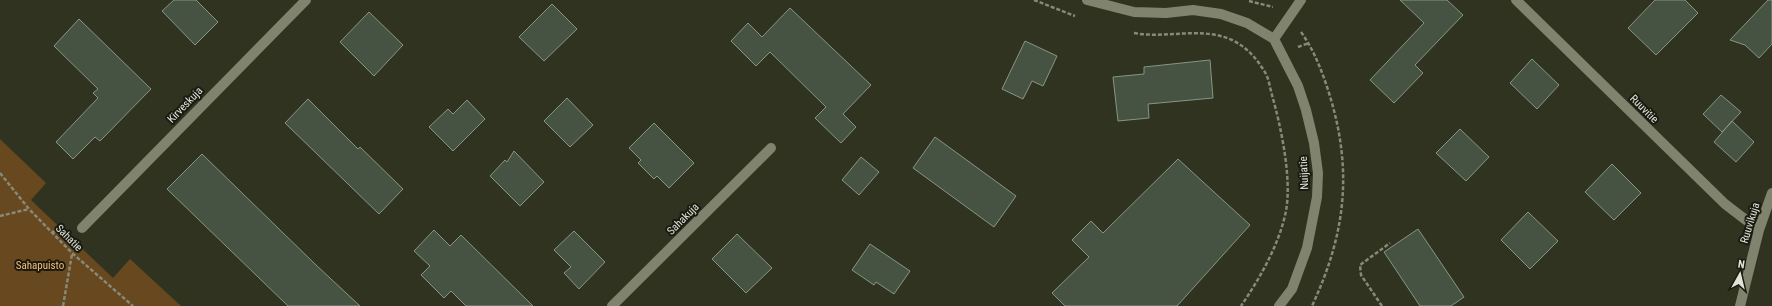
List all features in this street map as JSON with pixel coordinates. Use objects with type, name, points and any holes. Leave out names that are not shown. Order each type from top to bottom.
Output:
[{"type":"street","name":"Kirveskuja","points":[[82,228],[306,0]]},
{"type":"street","points":[[1087,0],[1134,12],[1166,13],[1193,10],[1221,14],[1247,23],[1274,39],[1301,0]]},
{"type":"street","name":"Ruuvitie","points":[[1516,0],[1725,204],[1759,230]]},
{"type":"street","name":"Nuijatie","points":[[1274,39],[1298,86],[1306,110],[1314,143],[1318,173],[1317,197],[1307,248],[1292,289],[1279,306]]},
{"type":"street","name":"Sahakuja","points":[[612,306],[772,148]]},
{"type":"street","name":"Ruuvikuja","points":[[1740,306],[1759,230],[1772,193]]},
{"type":"path","points":[[1035,0],[1082,19]]},
{"type":"path","points":[[1243,0],[1278,9],[1290,15]]},
{"type":"path","points":[[1128,32],[1153,34],[1189,32],[1213,35],[1232,40],[1244,47],[1252,55],[1266,75],[1278,114],[1284,149],[1288,188],[1286,211],[1273,249],[1256,284],[1241,306]]},
{"type":"path","name":"Sahatie","points":[[0,173],[29,209],[72,254],[133,306]]},
{"type":"path","points":[[0,216],[29,209]]},
{"type":"path","points":[[1382,306],[1361,275],[1360,265],[1390,243]]},
{"type":"path","points":[[63,306],[72,254]]},
{"type":"green space","name":"Sahapuisto","points":[[0,139],[46,183],[31,200],[113,278],[130,259],[181,306],[0,306]]},
{"type":"building","points":[[174,0],[196,0],[218,22],[195,45],[162,11]]},
{"type":"building","points":[[1400,0],[1447,0],[1463,15],[1415,65],[1423,73],[1394,103],[1370,80],[1424,23]]},
{"type":"building","points":[[1655,0],[1685,0],[1698,13],[1656,55],[1628,28]]},
{"type":"building","points":[[1768,0],[1772,0],[1772,44],[1759,58],[1745,45],[1730,40]]},
{"type":"building","points":[[552,4],[577,29],[544,61],[519,37]]},
{"type":"building","points":[[790,8],[871,85],[843,114],[856,127],[841,143],[815,118],[826,107],[770,52],[756,66],[731,41],[748,23],[762,37]]},
{"type":"building","points":[[369,12],[403,45],[374,76],[340,42]]},
{"type":"building","points":[[79,19],[151,89],[100,141],[95,137],[73,159],[56,142],[98,98],[93,93],[98,89],[54,46]]},
{"type":"building","points":[[1025,41],[1057,56],[1043,86],[1032,81],[1023,99],[1002,89]]},
{"type":"building","points":[[1532,59],[1559,85],[1537,109],[1510,83]]},
{"type":"building","points":[[1210,60],[1213,98],[1148,104],[1149,118],[1118,121],[1113,77],[1144,74],[1144,67]]},
{"type":"building","points":[[1721,95],[1741,112],[1722,132],[1703,114]]},
{"type":"building","points":[[567,98],[593,125],[570,147],[544,121]]},
{"type":"building","points":[[308,99],[358,149],[360,147],[403,189],[379,214],[285,123]]},
{"type":"building","points":[[467,100],[485,119],[453,151],[429,127],[448,109],[453,114]]},
{"type":"building","points":[[1732,121],[1754,142],[1736,162],[1714,142]]},
{"type":"building","points":[[654,123],[694,163],[669,188],[657,176],[654,179],[638,163],[641,160],[629,148]]},
{"type":"building","points":[[1460,129],[1489,157],[1466,181],[1436,153]]},
{"type":"building","points":[[935,137],[1016,196],[994,227],[913,168]]},
{"type":"building","points":[[514,151],[544,182],[520,206],[490,176],[505,160],[507,162]]},
{"type":"building","points":[[202,154],[360,306],[288,306],[167,189]]},
{"type":"building","points":[[861,157],[879,172],[859,195],[842,180]]},
{"type":"building","points":[[1178,159],[1250,225],[1177,306],[1065,306],[1052,293],[1089,257],[1072,240],[1091,221],[1103,233]]},
{"type":"building","points":[[1612,164],[1641,193],[1614,220],[1585,192]]},
{"type":"building","points":[[1528,212],[1558,241],[1530,269],[1501,240]]},
{"type":"building","points":[[1418,229],[1464,297],[1451,306],[1420,306],[1384,252]]},
{"type":"building","points":[[434,230],[450,246],[461,235],[533,306],[466,306],[451,291],[444,298],[421,275],[430,266],[414,251]]},
{"type":"building","points":[[574,231],[605,262],[579,289],[564,273],[571,267],[554,250]]},
{"type":"building","points":[[737,234],[772,268],[746,293],[712,259]]},
{"type":"building","points":[[870,244],[910,271],[894,294],[876,282],[874,285],[852,270]]}]
